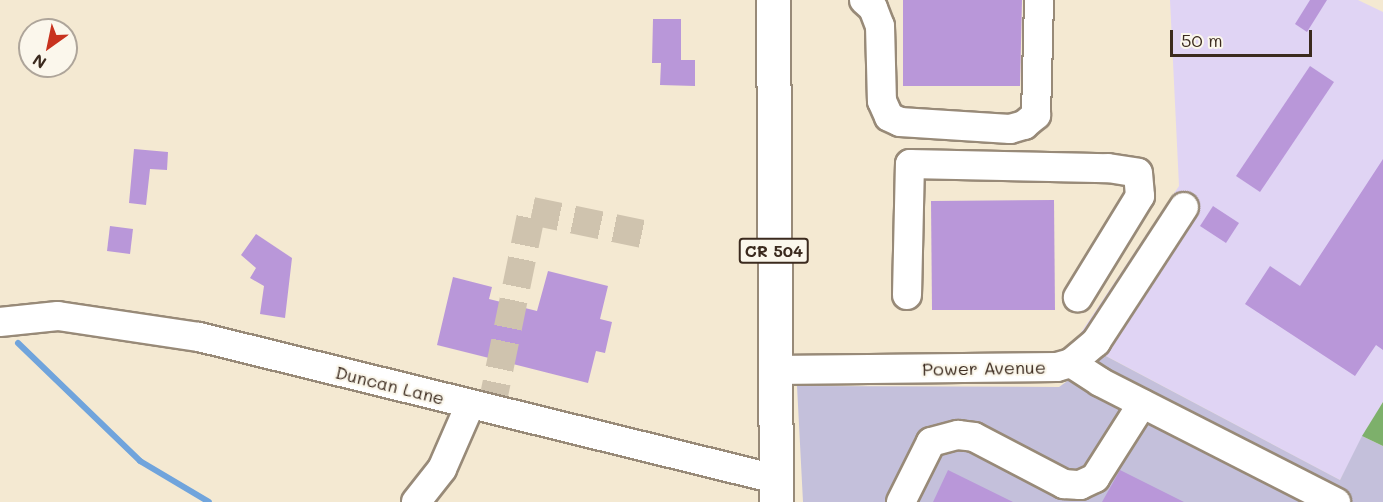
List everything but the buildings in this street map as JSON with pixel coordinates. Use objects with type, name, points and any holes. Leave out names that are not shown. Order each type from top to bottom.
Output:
[{"type":"main road","name":"CR 504","points":[[773,0],[776,490]]},
{"type":"street","points":[[864,0],[873,8],[880,26],[882,101],[889,117],[900,122],[1010,129],[1024,125],[1036,115],[1039,0]]},
{"type":"street","points":[[907,296],[910,164],[1108,168],[1138,173],[1140,196],[1078,297]]},
{"type":"street","name":"Power Avenue","points":[[775,370],[1057,367],[1071,363],[1096,342],[1184,207]]},
{"type":"street","name":"Duncan Lane","points":[[0,322],[58,316],[199,337],[470,405],[776,490]]},
{"type":"street","points":[[1071,363],[1142,404],[1336,502]]},
{"type":"street","points":[[901,502],[931,442],[957,435],[974,437],[1064,484],[1080,485],[1095,478],[1142,404]]},
{"type":"street","points":[[416,502],[442,469],[470,405]]},
{"type":"shaded area","points":[[1170,0],[1358,0],[1383,12],[1383,402],[1340,480],[1076,340],[1179,186]]},
{"type":"shaded area","points":[[1104,355],[1340,480],[1362,436],[1383,446],[1383,502],[803,502],[797,386],[1059,387]]},
{"type":"green space","points":[[1383,402],[1383,446],[1362,436]]},
{"type":"waterway","points":[[18,343],[140,461],[209,502]]},
{"type":"tunnel","points":[[491,410],[532,211],[648,235]]}]
